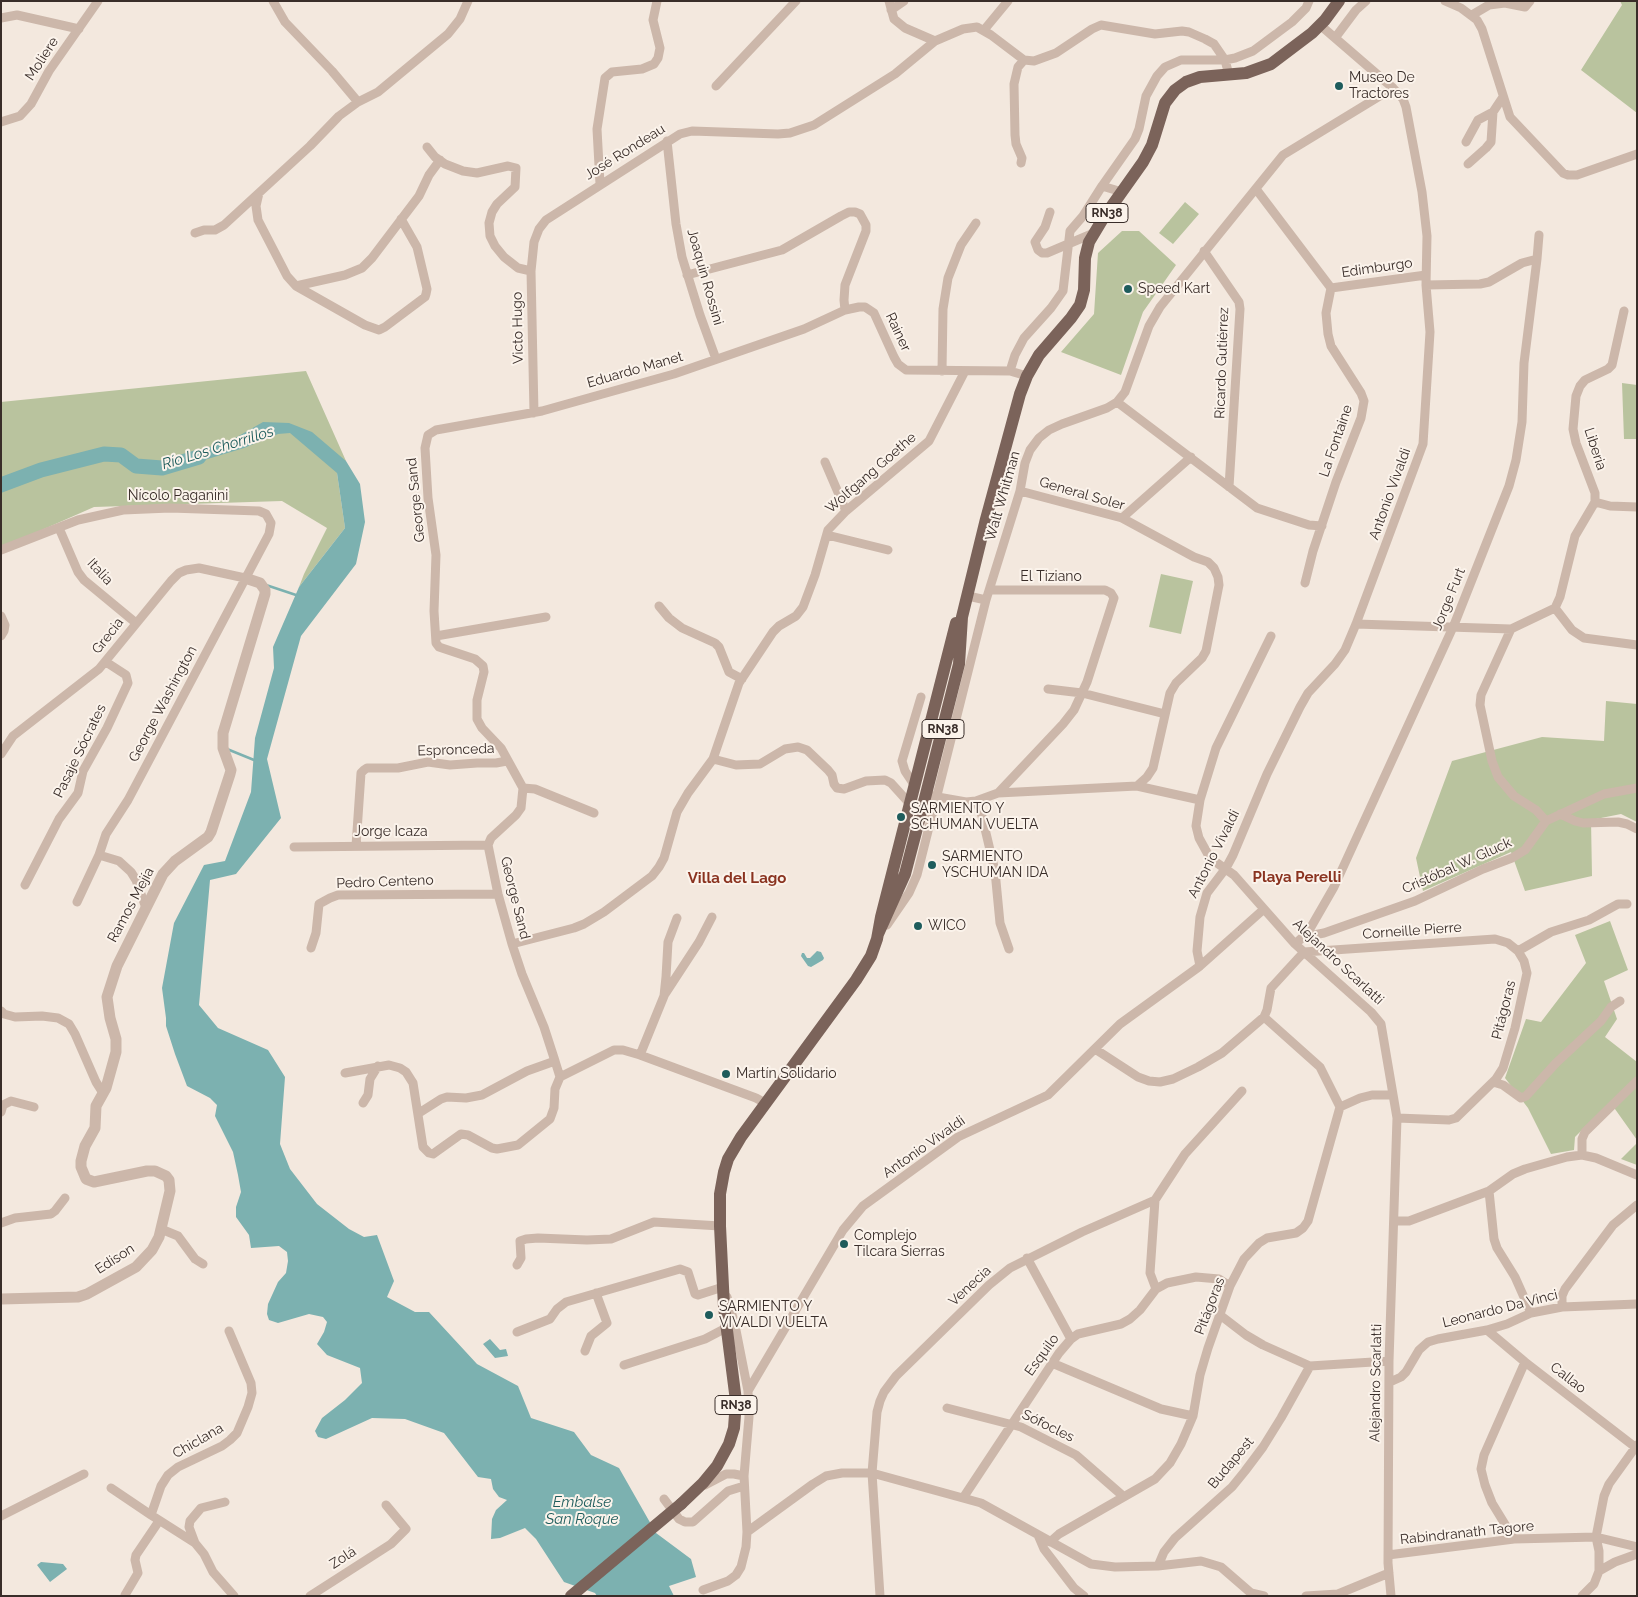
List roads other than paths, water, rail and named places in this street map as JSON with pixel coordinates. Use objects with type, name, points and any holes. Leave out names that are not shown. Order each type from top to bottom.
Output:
[{"type":"main road","name":"RN38","points":[[571,1596],[696,1490],[713,1472],[729,1444],[734,1428],[736,1401],[726,1328],[720,1226],[721,1182],[728,1159],[765,1103],[856,980],[871,956],[905,874],[932,796],[959,664],[961,626],[1012,420],[1027,376],[1039,355],[1072,318],[1080,305],[1084,290],[1086,250],[1094,233],[1152,145],[1161,114],[1170,95],[1180,86],[1194,79],[1254,71],[1271,64],[1297,46],[1320,25],[1339,1]]},
{"type":"main road","name":"RN38","points":[[878,936],[881,917],[939,687],[969,572],[986,519]]},
{"type":"main road","points":[[932,796],[920,788],[920,782],[939,707],[939,687]]},
{"type":"main road","points":[[910,804],[915,797],[932,796]]},
{"type":"street","name":"Moliere","points":[[1,122],[20,116],[31,104],[49,71],[98,1]]},
{"type":"street","points":[[272,1],[285,22],[358,102]]},
{"type":"street","points":[[195,233],[220,228],[339,116],[358,102],[378,92],[448,34],[460,19],[468,1]]},
{"type":"street","points":[[716,86],[796,1]]},
{"type":"street","points":[[904,1],[890,6],[894,19],[899,24],[935,41]]},
{"type":"street","points":[[1008,1],[984,30],[1024,60],[1044,59],[1101,25],[1155,34],[1182,31],[1205,38],[1214,44],[1225,60],[1229,75]]},
{"type":"street","points":[[1010,371],[1015,355],[1024,338],[1052,308],[1063,291],[1070,231],[1083,216],[1135,138],[1139,129],[1146,96],[1157,76],[1165,67],[1181,60],[1225,60],[1253,50],[1276,35],[1298,17],[1309,1]]},
{"type":"street","points":[[1335,38],[1356,10],[1366,1]]},
{"type":"street","points":[[1445,1],[1472,15],[1482,29],[1510,117],[1563,172],[1572,176],[1637,154]]},
{"type":"street","points":[[1472,15],[1489,5],[1505,3],[1525,6],[1530,1]]},
{"type":"street","points":[[600,184],[597,129],[605,78],[612,72],[642,69],[654,64],[660,53],[653,20],[656,4]]},
{"type":"street","points":[[1,18],[17,14],[79,29]]},
{"type":"street","name":"Antonio Vivaldi","points":[[1200,966],[1197,951],[1200,917],[1207,893],[1226,868],[1267,774],[1300,707],[1308,693],[1339,658],[1356,624],[1423,444],[1430,340],[1426,286],[1426,236],[1422,192],[1406,107],[1403,99],[1393,88],[1320,25]]},
{"type":"street","name":"José Rondeau","points":[[534,242],[539,229],[546,220],[680,134],[692,131],[778,134],[805,128],[824,119],[895,74],[935,41],[969,27],[978,27],[984,30]]},
{"type":"street","points":[[1021,163],[1022,158],[1016,144],[1015,135],[1014,84],[1018,67],[1024,60]]},
{"type":"street","points":[[1322,526],[1309,525],[1257,508],[1191,456],[1117,402],[1124,392],[1154,315],[1283,155],[1393,88]]},
{"type":"street","points":[[1466,142],[1478,120],[1493,112],[1503,97]]},
{"type":"street","points":[[1468,164],[1491,142],[1493,112]]},
{"type":"street","name":"Joaquin Rossini","points":[[667,141],[676,224],[687,275],[716,359]]},
{"type":"street","points":[[427,147],[440,160],[463,171],[477,173],[508,166],[516,168],[516,187],[497,204],[492,212],[489,223],[490,230],[495,246],[504,257],[518,268],[531,271]]},
{"type":"street","points":[[296,286],[345,275],[362,268],[372,258],[419,196],[429,175],[440,160]]},
{"type":"street","points":[[1102,186],[1122,192]]},
{"type":"street","points":[[1256,189],[1332,288]]},
{"type":"street","points":[[259,193],[256,206],[258,220],[287,276],[296,286],[366,325],[379,330],[425,297],[426,294],[427,289],[418,247],[402,219]]},
{"type":"street","points":[[687,275],[782,250],[849,212],[860,214],[866,225],[866,231],[845,285],[846,310]]},
{"type":"street","points":[[1050,212],[1049,219],[1035,242],[1035,246],[1042,253],[1047,253],[1094,233]]},
{"type":"street","points":[[942,370],[943,309],[948,278],[961,245],[976,223]]},
{"type":"street","name":"Jorge Furt","points":[[1295,944],[1303,937],[1318,916],[1334,887],[1453,628],[1508,486],[1516,460],[1522,422],[1524,363],[1539,235]]},
{"type":"street","name":"Victo Hugo","points":[[534,242],[531,271],[534,413]]},
{"type":"street","name":"Ricardo Gutiérrez","points":[[1204,251],[1239,302],[1240,309],[1229,487]]},
{"type":"street","name":"Edimburgo","points":[[1426,286],[1480,284],[1488,282],[1522,263],[1537,259]]},
{"type":"street","name":"Edimburgo","points":[[1332,288],[1426,275]]},
{"type":"street","name":"La Fontaine","points":[[1305,583],[1313,551],[1336,482],[1361,418],[1364,401],[1362,393],[1331,346],[1326,313],[1332,288]]},
{"type":"street","name":"Rainer","points":[[846,310],[865,307],[874,313],[894,357],[906,370],[1010,371],[1027,376]]},
{"type":"street","name":"Eduardo Manet","points":[[428,435],[436,430],[534,413],[674,374],[804,329],[846,310]]},
{"type":"street","name":"Liberia","points":[[1595,502],[1595,493],[1576,443],[1573,429],[1576,396],[1585,380],[1603,372],[1612,365],[1624,311]]},
{"type":"street","name":"Wolfgang Goethe","points":[[512,944],[584,924],[604,912],[652,876],[662,863],[677,812],[713,759],[736,688],[773,632],[796,616],[803,607],[832,524],[930,441],[965,371]]},
{"type":"street","name":"Walt Whitman","points":[[932,796],[986,600],[1020,491],[1025,463],[1030,450],[1038,438],[1062,424],[1107,408],[1117,402]]},
{"type":"street","name":"George Sand","points":[[428,435],[425,448],[428,498],[436,555],[434,611],[436,636]]},
{"type":"street","points":[[1122,518],[1191,456]]},
{"type":"street","points":[[825,462],[846,511]]},
{"type":"street","name":"General Soler","points":[[1020,491],[1122,518],[1194,557],[1208,562],[1214,568],[1219,585],[1206,651],[1202,658],[1176,683],[1170,693],[1165,714]]},
{"type":"street","points":[[1356,624],[1511,629],[1555,608],[1560,597],[1575,536],[1595,502],[1610,506],[1637,507]]},
{"type":"street","name":"Nícolo Paganini","points":[[1,550],[78,520],[109,512],[170,508],[259,511],[270,518]]},
{"type":"street","name":"George Washington","points":[[76,902],[99,855],[106,834],[128,800],[269,534],[272,523],[270,518]]},
{"type":"street","name":"Italia","points":[[59,528],[78,572],[84,580],[136,623]]},
{"type":"street","points":[[827,535],[888,550]]},
{"type":"street","name":"Grecia","points":[[1,754],[13,736],[92,676],[106,662],[171,581],[186,570],[199,568],[246,578]]},
{"type":"street","name":"Ramos Mejía","points":[[94,1182],[86,1178],[81,1167],[81,1161],[85,1146],[94,1128],[96,1106],[104,1093],[110,1076],[117,1045],[110,1018],[108,991],[117,966],[163,874],[170,866],[208,837],[211,832],[231,770],[223,748],[223,733],[265,594],[265,590],[260,583],[246,578]]},
{"type":"street","name":"El Tiziano","points":[[990,590],[1106,590],[1111,593],[1114,598],[1113,605],[1082,693]]},
{"type":"street","points":[[968,596],[986,600]]},
{"type":"street","points":[[659,606],[669,618],[682,628],[715,643],[719,647],[729,672],[742,679]]},
{"type":"street","points":[[1555,608],[1572,630],[1584,638],[1637,645]]},
{"type":"street","points":[[1,616],[5,625],[1,636]]},
{"type":"street","points":[[546,617],[436,636],[436,643],[439,647],[475,659],[483,666],[484,672],[478,700],[477,720],[501,748],[523,788],[535,789],[594,813]]},
{"type":"street","points":[[1511,629],[1481,695],[1480,705],[1492,761],[1498,777],[1514,796],[1536,810],[1546,822]]},
{"type":"street","name":"Alejandro Scarlatti","points":[[1271,636],[1216,748],[1200,800],[1196,826],[1199,838],[1210,858],[1234,875],[1295,944],[1377,1017],[1381,1024],[1396,1118],[1389,1361],[1388,1555],[1391,1596]]},
{"type":"street","name":"Pasaje Sócrates","points":[[25,885],[59,819],[78,792],[83,772],[107,728],[128,682],[126,675],[106,662]]},
{"type":"street","points":[[1048,689],[1082,693],[1165,714],[1153,768],[1137,786]]},
{"type":"street","points":[[998,792],[1064,724],[1074,710],[1082,693]]},
{"type":"street","points":[[915,786],[905,771],[902,761],[920,697]]},
{"type":"street","points":[[713,759],[736,765],[760,764],[785,749],[798,747],[807,750],[828,770],[837,788],[844,789],[866,782],[885,780],[891,783],[910,804]]},
{"type":"street","name":"Espronceda","points":[[356,846],[361,773],[364,770],[368,768],[398,768],[428,762],[450,765],[496,764],[507,761]]},
{"type":"street","points":[[932,796],[976,801],[998,792],[1137,786],[1200,800]]},
{"type":"street","name":"George Sand","points":[[523,788],[521,808],[491,838],[488,845],[498,894],[512,944],[544,1028],[560,1077]]},
{"type":"street","name":"Cristóbal W. Gluck","points":[[1303,937],[1324,933],[1415,901],[1483,869],[1512,858],[1525,850],[1546,822],[1560,814],[1604,794],[1637,788]]},
{"type":"street","points":[[976,801],[981,812],[995,871],[1000,924],[1009,949]]},
{"type":"street","points":[[1560,814],[1575,821],[1618,822],[1628,824],[1637,829]]},
{"type":"street","name":"Jorge Icaza","points":[[294,847],[488,845]]},
{"type":"street","points":[[99,855],[119,861],[131,872],[136,880],[146,908]]},
{"type":"street","name":"Pedro Centeno","points":[[311,948],[316,933],[319,904],[330,898],[338,896],[498,894]]},
{"type":"street","points":[[1518,952],[1551,932],[1589,920],[1618,904],[1627,904]]},
{"type":"street","name":"Antonio Vivaldi","points":[[748,1391],[843,1230],[863,1206],[958,1137],[1048,1095],[1107,1035],[1200,966],[1264,909]]},
{"type":"street","points":[[640,1055],[664,996],[699,942],[712,917]]},
{"type":"street","points":[[664,996],[668,942],[677,918]]},
{"type":"street","name":"Corneille Pierre","points":[[1304,952],[1495,939],[1508,943],[1518,952]]},
{"type":"street","points":[[1095,1049],[1138,1077],[1160,1082],[1173,1079],[1222,1053],[1264,1017],[1271,988],[1304,952]]},
{"type":"street","name":"Pitágoras","points":[[1396,1118],[1449,1120],[1456,1118],[1493,1082],[1503,1068],[1515,1028],[1527,973],[1524,961],[1518,952]]},
{"type":"street","points":[[1493,1082],[1503,1085],[1521,1098],[1526,1096],[1556,1063],[1601,1021],[1611,1007],[1620,1001]]},
{"type":"street","points":[[1,1011],[4,1014],[15,1017],[42,1016],[58,1018],[69,1024],[96,1082],[104,1093]]},
{"type":"street","points":[[1264,1017],[1320,1067],[1340,1108],[1360,1098],[1372,1095],[1393,1095]]},
{"type":"street","points":[[345,1073],[378,1066],[394,1065],[410,1076],[419,1113],[423,1147],[429,1153],[438,1152],[461,1134],[468,1135],[492,1148],[514,1147],[550,1119],[554,1108],[557,1083],[560,1077],[614,1050],[622,1050],[640,1055],[765,1103]]},
{"type":"street","points":[[419,1113],[447,1097],[466,1098],[482,1095],[528,1071],[555,1061]]},
{"type":"street","points":[[363,1103],[368,1095],[370,1079],[378,1066]]},
{"type":"street","points":[[1582,1155],[1584,1132],[1637,1081]]},
{"type":"street","points":[[1230,1286],[1219,1279],[1196,1277],[1167,1283],[1156,1289],[1150,1273],[1155,1200],[1185,1154],[1242,1091]]},
{"type":"street","points":[[1,1112],[3,1105],[11,1101],[34,1107]]},
{"type":"street","name":"Pitágoras","points":[[1050,1542],[1059,1534],[1123,1496],[1143,1487],[1155,1479],[1170,1463],[1181,1444],[1193,1416],[1200,1375],[1230,1286],[1244,1259],[1259,1243],[1267,1238],[1296,1234],[1308,1221],[1340,1108]]},
{"type":"street","points":[[1394,1221],[1409,1221],[1489,1191],[1525,1169],[1567,1157],[1582,1155],[1596,1158],[1637,1175]]},
{"type":"street","name":"Edison","points":[[1,1299],[78,1297],[87,1294],[142,1262],[156,1243],[162,1229],[170,1184],[169,1180],[166,1176],[155,1171],[147,1170],[94,1182]]},
{"type":"street","points":[[1489,1191],[1494,1239],[1497,1248],[1515,1278],[1531,1313]]},
{"type":"street","points":[[1,1223],[15,1218],[51,1214],[64,1198]]},
{"type":"street","name":"Venecia","points":[[880,1596],[872,1473],[877,1412],[884,1392],[896,1376],[989,1284],[1010,1268],[1027,1258],[1155,1200]]},
{"type":"street","points":[[1562,1307],[1562,1296],[1565,1289],[1613,1224],[1637,1205]]},
{"type":"street","points":[[518,1265],[521,1258],[520,1242],[526,1239],[611,1239],[654,1222],[720,1226]]},
{"type":"street","points":[[162,1229],[178,1236],[194,1259],[203,1264]]},
{"type":"street","points":[[1027,1258],[1071,1339]]},
{"type":"street","points":[[517,1332],[550,1319],[557,1309],[566,1302],[680,1269],[688,1272],[694,1294],[698,1295],[723,1284],[735,1325],[748,1391],[744,1481],[748,1532],[744,1558],[736,1575],[728,1581],[703,1590]]},
{"type":"street","name":"Esquilo","points":[[963,1498],[1052,1363],[1071,1339],[1078,1334],[1121,1324],[1130,1319],[1140,1310],[1156,1289]]},
{"type":"street","points":[[585,1351],[591,1336],[607,1322],[596,1293]]},
{"type":"street","name":"Leonardo Da Vinci","points":[[1390,1382],[1401,1377],[1406,1372],[1419,1350],[1428,1342],[1487,1330],[1507,1324],[1531,1313],[1562,1307],[1637,1304]]},
{"type":"street","points":[[1220,1315],[1246,1335],[1263,1345],[1310,1366],[1389,1361]]},
{"type":"street","points":[[624,1365],[705,1339],[726,1328]]},
{"type":"street","name":"Callao","points":[[1487,1330],[1525,1362],[1636,1446]]},
{"type":"street","name":"Chiclana","points":[[150,1516],[161,1486],[168,1475],[178,1467],[222,1446],[237,1433],[252,1393],[251,1383],[228,1331]]},
{"type":"street","points":[[1514,1539],[1492,1502],[1485,1486],[1481,1469],[1484,1455],[1525,1362]]},
{"type":"street","points":[[1052,1363],[1160,1409],[1193,1416]]},
{"type":"street","name":"Budapest","points":[[1158,1566],[1164,1552],[1175,1538],[1232,1487],[1245,1471],[1281,1418],[1310,1366]]},
{"type":"street","name":"Sófocles","points":[[948,1408],[1012,1424],[1076,1455],[1123,1496]]},
{"type":"street","points":[[1582,1596],[1594,1584],[1599,1571],[1599,1551],[1596,1537],[1604,1496],[1609,1484],[1636,1446]]},
{"type":"street","points":[[748,1532],[826,1476],[842,1472],[872,1473],[963,1498],[998,1511],[1037,1535],[1091,1564],[1102,1567],[1158,1566],[1201,1561],[1220,1567],[1251,1593],[1264,1596]]},
{"type":"street","points":[[1,1516],[84,1474]]},
{"type":"street","points":[[696,1490],[726,1474],[734,1474],[744,1481]]},
{"type":"street","points":[[664,1499],[679,1519],[685,1522],[693,1522],[728,1491],[744,1481]]},
{"type":"street","points":[[111,1488],[150,1516],[195,1543]]},
{"type":"street","points":[[225,1502],[201,1508],[190,1521],[189,1527],[195,1543],[204,1554],[213,1572],[234,1596]]},
{"type":"street","name":"Zolá","points":[[310,1596],[391,1544],[406,1529],[386,1505]]},
{"type":"street","points":[[125,1595],[138,1573],[135,1560],[136,1555],[159,1521]]},
{"type":"street","points":[[1037,1535],[1044,1548],[1074,1588],[1084,1596]]},
{"type":"street","name":"Rabindranath Tagore","points":[[1388,1555],[1514,1539],[1596,1537],[1637,1547]]},
{"type":"street","points":[[1599,1571],[1615,1562],[1637,1554]]},
{"type":"street","points":[[1306,1596],[1338,1594],[1390,1573]]},
{"type":"water","name":"Embalse San Roque","points":[[263,422],[289,423],[312,432],[346,461],[360,484],[365,522],[356,564],[301,636],[267,759],[281,818],[236,874],[210,880],[199,1005],[218,1028],[268,1050],[285,1077],[280,1144],[290,1169],[317,1204],[349,1229],[364,1237],[377,1235],[394,1281],[387,1297],[415,1312],[429,1312],[477,1364],[518,1386],[531,1418],[574,1432],[591,1455],[619,1468],[656,1533],[691,1559],[696,1577],[669,1586],[674,1596],[597,1596],[595,1593],[564,1582],[536,1539],[525,1528],[500,1538],[491,1539],[492,1519],[496,1510],[507,1500],[499,1497],[493,1489],[491,1479],[478,1477],[444,1433],[405,1419],[372,1418],[326,1439],[318,1437],[315,1431],[322,1418],[345,1400],[362,1383],[360,1368],[327,1355],[317,1344],[327,1322],[323,1317],[309,1314],[278,1323],[269,1320],[267,1314],[268,1304],[278,1282],[286,1273],[287,1252],[279,1246],[251,1248],[249,1235],[236,1217],[236,1207],[241,1192],[233,1152],[215,1116],[217,1105],[210,1098],[187,1086],[175,1054],[166,1026],[162,988],[174,923],[204,865],[225,861],[251,792],[255,738],[274,668],[273,647],[299,587],[345,528],[337,473],[290,433],[278,434],[244,448],[181,467],[178,456],[230,441]]},
{"type":"water","points":[[817,951],[821,952],[823,960],[811,967],[808,966],[801,956],[802,953],[807,958],[810,958]]},
{"type":"water","points":[[490,1339],[500,1350],[506,1349],[508,1356],[495,1358],[483,1344]]},
{"type":"water","points":[[41,1562],[63,1564],[67,1569],[50,1582],[37,1565]]},
{"type":"waterway","name":"Río Los Chorrillos","points":[[1,485],[41,470],[104,454],[121,455],[136,466],[162,468],[199,457]]},
{"type":"waterway","points":[[266,585],[296,595]]},
{"type":"waterway","points":[[227,749],[254,760]]},
{"type":"place","name":"Museo De Tractores","points":[[1339,86]]},
{"type":"place","name":"Speed Kart","points":[[1128,289]]},
{"type":"place","name":"SARMIENTO Y SCHUMAN VUELTA","points":[[901,817]]},
{"type":"place","name":"SARMIENTO YSCHUMAN IDA","points":[[932,865]]},
{"type":"place","name":"WICO","points":[[918,926]]},
{"type":"place","name":"Martín Solidario","points":[[726,1074]]},
{"type":"place","name":"Complejo Tilcara Sierras","points":[[844,1244]]},
{"type":"place","name":"SARMIENTO Y VIVALDI VUELTA","points":[[709,1315]]},
{"type":"district","name":"Playa Perelli","points":[[1297,877]]},
{"type":"district","name":"Villa del Lago","points":[[737,878]]}]
